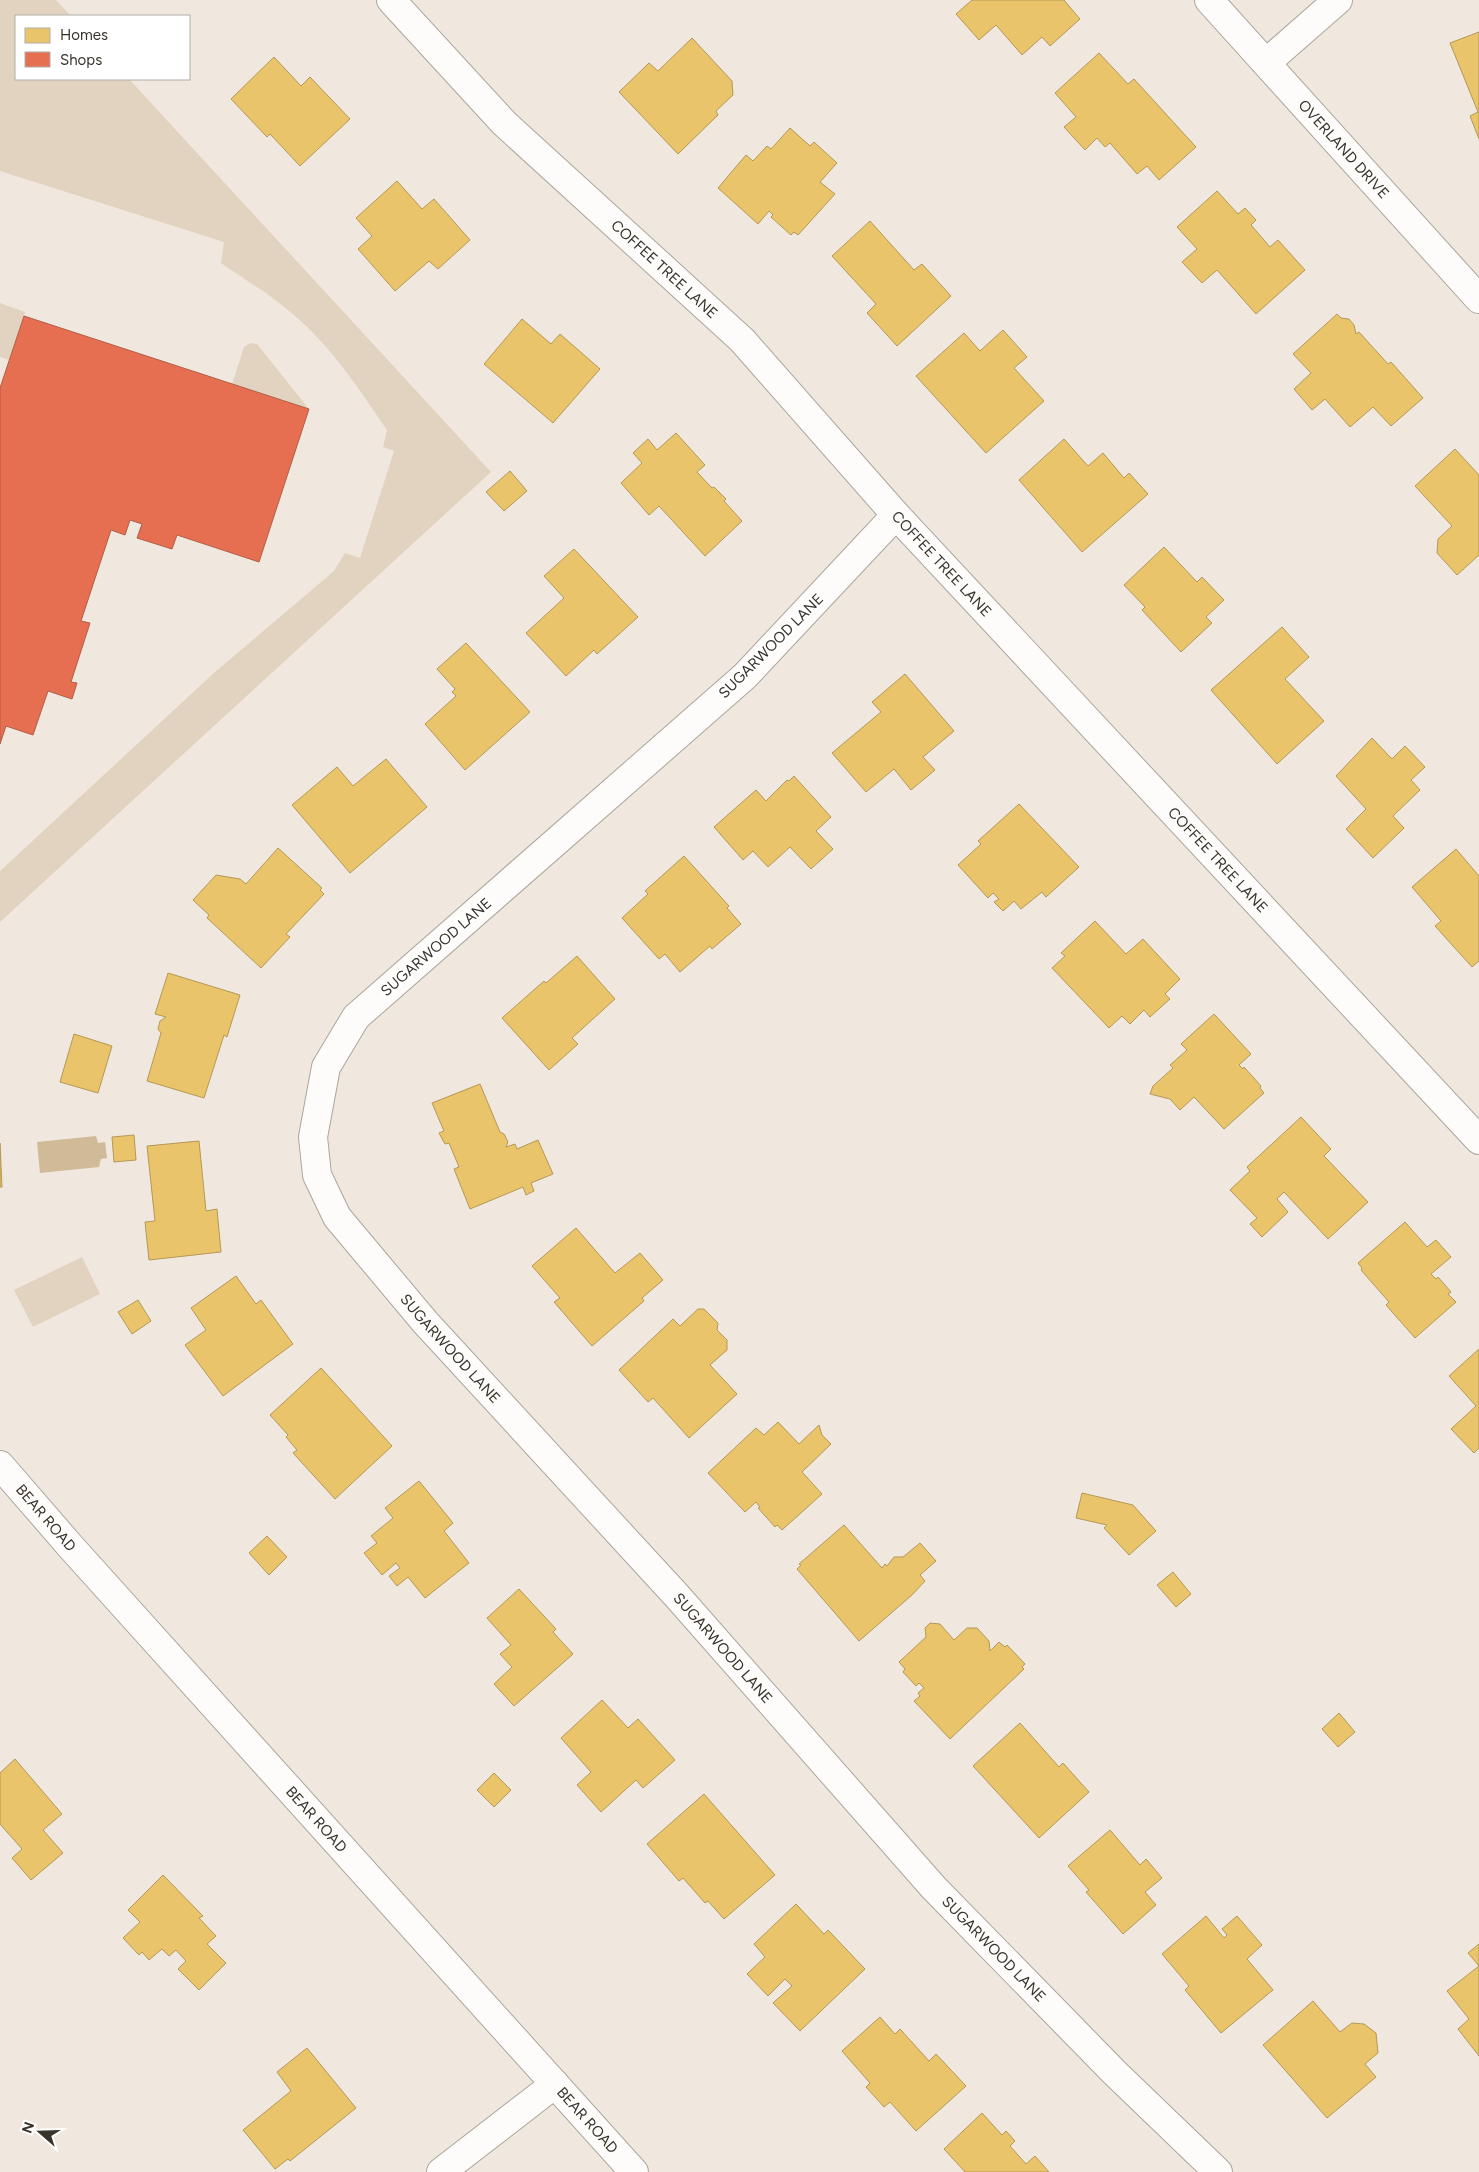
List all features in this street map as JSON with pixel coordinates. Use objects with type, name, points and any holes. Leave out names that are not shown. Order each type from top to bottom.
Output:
[{"type":"street","name":"COFFEE TREE LANE","points":[[391,0],[504,123],[742,340],[896,515],[1479,1140]]},
{"type":"street","name":"OVERLAND DRIVE","points":[[1209,0],[1479,299]]},
{"type":"street","points":[[1266,63],[1338,0]]},
{"type":"street","name":"SUGARWOOD LANE","points":[[896,515],[746,676],[356,1017],[326,1067],[313,1137],[317,1175],[337,1218],[425,1322],[677,1596],[934,1888],[1115,2073],[1218,2172]]},
{"type":"street","name":"BEAR ROAD","points":[[0,1465],[71,1547],[634,2172]]},
{"type":"street","points":[[441,2172],[555,2084]]},
{"type":"shaded area","points":[[0,0],[56,0],[70,15],[15,15],[15,80],[130,80],[491,472],[0,922],[0,871],[215,672],[334,571],[345,553],[360,558],[394,451],[383,447],[387,430],[328,349],[300,320],[277,301],[221,263],[224,242],[0,171]]},
{"type":"shaded area","points":[[0,303],[25,312],[9,360],[0,357]]},
{"type":"shaded area","points":[[251,343],[257,344],[309,409],[232,384],[244,347]]},
{"type":"shaded area","points":[[96,1136],[98,1143],[105,1142],[107,1158],[101,1159],[99,1167],[40,1173],[37,1142]]},
{"type":"shaded area","points":[[82,1257],[100,1294],[33,1327],[14,1290]]},
{"type":"building: Homes","points":[[972,0],[1064,0],[1080,19],[1050,46],[1042,37],[1022,55],[996,25],[979,40],[956,14]]},
{"type":"building: Homes","points":[[1479,32],[1479,139],[1470,116],[1478,112],[1450,43]]},
{"type":"building: Homes","points":[[692,38],[732,81],[733,95],[716,111],[718,115],[678,154],[619,92],[649,63],[658,71]]},
{"type":"building: Homes","points":[[1099,53],[1128,84],[1134,79],[1196,147],[1159,180],[1147,166],[1137,174],[1110,143],[1105,147],[1097,138],[1085,150],[1064,127],[1076,117],[1055,93]]},
{"type":"building: Homes","points":[[274,57],[301,86],[310,77],[350,119],[300,166],[270,134],[267,137],[231,99]]},
{"type":"building: Homes","points":[[790,128],[810,146],[814,142],[837,163],[820,182],[835,194],[798,235],[794,232],[791,235],[771,217],[773,215],[769,211],[758,224],[718,188],[746,155],[753,161],[767,146],[771,149]]},
{"type":"building: Homes","points":[[397,181],[422,209],[434,199],[470,240],[438,269],[429,261],[395,291],[358,249],[372,236],[356,218]]},
{"type":"building: Homes","points":[[1217,191],[1238,214],[1245,208],[1256,220],[1251,225],[1270,247],[1278,240],[1305,270],[1256,314],[1217,270],[1202,283],[1182,262],[1197,249],[1177,227]]},
{"type":"building: Homes","points":[[870,221],[914,270],[922,264],[951,296],[897,346],[867,313],[876,304],[832,256]]},
{"type":"building: Homes","points":[[1337,314],[1341,318],[1349,319],[1354,325],[1356,334],[1359,332],[1388,364],[1391,362],[1423,398],[1391,426],[1373,407],[1350,427],[1325,399],[1312,410],[1294,389],[1311,373],[1293,354]]},
{"type":"building: Homes","points":[[522,319],[551,344],[560,334],[600,369],[553,423],[484,364]]},
{"type":"building: Homes","points":[[1003,330],[1027,357],[1014,368],[1044,401],[986,453],[916,376],[964,333],[980,351]]},
{"type":"building: Homes","points":[[676,433],[705,465],[697,472],[726,499],[724,501],[742,521],[705,556],[659,506],[649,515],[621,483],[642,463],[633,453],[648,439],[657,450]]},
{"type":"building: Homes","points":[[1064,439],[1088,466],[1103,453],[1124,478],[1129,473],[1148,494],[1082,552],[1019,480]]},
{"type":"building: Homes","points":[[1455,449],[1479,475],[1479,555],[1457,575],[1437,553],[1438,539],[1452,526],[1415,486]]},
{"type":"building: Homes","points":[[510,471],[527,491],[504,511],[486,492]]},
{"type":"building: Homes","points":[[1164,547],[1197,582],[1202,577],[1224,600],[1206,617],[1212,623],[1181,652],[1142,610],[1145,607],[1124,585]]},
{"type":"building: Homes","points":[[574,549],[638,617],[597,654],[594,650],[566,676],[526,633],[564,598],[544,576]]},
{"type":"building: Homes","points":[[1282,627],[1309,657],[1285,679],[1324,721],[1277,764],[1211,690]]},
{"type":"building: Homes","points":[[466,643],[530,712],[465,770],[425,724],[456,696],[452,692],[455,689],[437,669]]},
{"type":"building: Homes","points":[[905,674],[954,731],[923,757],[935,770],[911,790],[894,769],[866,792],[832,753],[881,712],[872,702]]},
{"type":"building: Homes","points":[[1372,738],[1392,759],[1405,746],[1425,767],[1411,780],[1420,790],[1393,816],[1404,828],[1373,858],[1346,829],[1366,809],[1336,776]]},
{"type":"building: Homes","points":[[386,759],[427,807],[350,873],[292,805],[337,767],[353,786]]},
{"type":"building: Homes","points":[[794,776],[831,817],[816,831],[833,849],[811,869],[790,847],[768,867],[753,851],[743,860],[714,827],[756,790],[766,801],[787,780],[789,781]]},
{"type":"building: Homes","points":[[1019,804],[1079,867],[1046,897],[1042,892],[1021,909],[1014,901],[1003,911],[994,902],[999,899],[993,893],[988,898],[958,865],[981,844],[978,841]]},
{"type":"building: Homes","points":[[278,848],[322,888],[320,890],[324,894],[286,934],[290,937],[261,968],[207,918],[209,915],[193,900],[216,875],[240,879],[246,884]]},
{"type":"building: Homes","points":[[1456,849],[1479,876],[1479,961],[1472,967],[1435,926],[1441,921],[1412,887]]},
{"type":"building: Homes","points":[[684,856],[729,906],[727,908],[741,924],[712,949],[710,946],[680,972],[665,954],[659,959],[622,918],[648,894],[645,891]]},
{"type":"building: Homes","points":[[1095,921],[1126,954],[1143,939],[1180,979],[1165,994],[1170,999],[1150,1017],[1144,1010],[1130,1024],[1122,1016],[1109,1028],[1052,968],[1065,956],[1061,953]]},
{"type":"building: Homes","points":[[577,956],[615,999],[572,1038],[578,1044],[549,1070],[502,1018],[544,981],[546,983]]},
{"type":"building: Homes","points":[[168,973],[240,995],[227,1037],[224,1035],[204,1098],[147,1081],[161,1033],[158,1029],[160,1021],[166,1017],[155,1014]]},
{"type":"building: Homes","points":[[1214,1014],[1251,1054],[1239,1065],[1243,1069],[1244,1067],[1261,1086],[1260,1088],[1264,1093],[1224,1129],[1194,1097],[1180,1110],[1170,1099],[1150,1094],[1153,1086],[1173,1068],[1170,1065],[1187,1050],[1181,1044]]},
{"type":"building: Homes","points":[[74,1034],[112,1046],[98,1093],[60,1082]]},
{"type":"building: Homes","points":[[480,1084],[500,1132],[504,1134],[508,1142],[506,1147],[515,1144],[517,1149],[538,1140],[553,1174],[531,1183],[534,1191],[526,1195],[523,1187],[470,1209],[454,1169],[459,1167],[449,1143],[445,1144],[439,1133],[444,1131],[432,1103]]},
{"type":"building: Homes","points":[[1301,1117],[1331,1149],[1324,1156],[1368,1202],[1328,1239],[1284,1192],[1277,1199],[1288,1212],[1262,1237],[1250,1224],[1257,1218],[1230,1190],[1250,1171],[1247,1167]]},
{"type":"building: Homes","points":[[134,1135],[136,1160],[114,1162],[112,1137]]},
{"type":"building: Homes","points":[[199,1141],[206,1211],[217,1209],[221,1252],[149,1260],[145,1222],[155,1221],[147,1146]]},
{"type":"building: Homes","points":[[0,1143],[2,1187],[0,1187]]},
{"type":"building: Homes","points":[[1405,1222],[1427,1247],[1436,1240],[1451,1257],[1431,1274],[1436,1279],[1438,1277],[1451,1292],[1448,1294],[1456,1302],[1415,1338],[1386,1305],[1389,1302],[1361,1270],[1362,1268],[1358,1263]]},
{"type":"building: Homes","points":[[576,1228],[615,1273],[640,1253],[663,1280],[642,1298],[644,1301],[592,1346],[554,1302],[560,1298],[532,1266]]},
{"type":"building: Homes","points":[[236,1276],[256,1304],[261,1300],[293,1344],[223,1396],[185,1345],[206,1330],[191,1308]]},
{"type":"building: Homes","points":[[138,1300],[151,1321],[132,1334],[118,1312]]},
{"type":"building: Homes","points":[[698,1309],[704,1309],[718,1323],[717,1330],[727,1340],[727,1350],[710,1365],[737,1394],[689,1438],[653,1398],[648,1402],[619,1370],[673,1319],[680,1326]]},
{"type":"building: Homes","points":[[1479,1349],[1479,1448],[1474,1453],[1451,1429],[1476,1406],[1449,1376]]},
{"type":"building: Homes","points":[[321,1368],[392,1446],[335,1499],[293,1453],[297,1450],[286,1437],[288,1435],[270,1415]]},
{"type":"building: Homes","points":[[778,1422],[799,1444],[819,1425],[822,1435],[831,1444],[802,1472],[822,1494],[782,1530],[777,1525],[775,1527],[758,1508],[760,1507],[756,1502],[745,1512],[708,1473],[756,1428],[764,1435]]},
{"type":"building: Homes","points":[[419,1481],[453,1523],[444,1531],[469,1563],[425,1598],[408,1577],[397,1586],[389,1576],[400,1568],[396,1563],[382,1575],[364,1553],[377,1543],[371,1536],[393,1518],[385,1508]]},
{"type":"building: Homes","points":[[1082,1493],[1133,1505],[1156,1531],[1129,1555],[1104,1528],[1107,1525],[1076,1518]]},
{"type":"building: Homes","points":[[844,1525],[882,1568],[885,1564],[887,1566],[894,1557],[903,1557],[920,1543],[936,1561],[920,1575],[925,1581],[912,1595],[859,1641],[797,1569],[801,1565],[799,1564]]},
{"type":"building: Homes","points":[[267,1536],[287,1557],[269,1575],[249,1553]]},
{"type":"building: Homes","points":[[1173,1572],[1191,1594],[1176,1607],[1157,1585]]},
{"type":"building: Homes","points":[[519,1589],[556,1629],[553,1632],[573,1654],[514,1706],[494,1684],[512,1667],[500,1654],[511,1645],[487,1618]]},
{"type":"building: Homes","points":[[930,1623],[940,1624],[954,1640],[967,1628],[977,1628],[989,1641],[990,1651],[999,1642],[1005,1647],[1007,1645],[1025,1664],[1022,1667],[1024,1669],[950,1739],[914,1701],[920,1696],[918,1693],[924,1688],[919,1683],[916,1686],[903,1672],[905,1669],[899,1662],[926,1637],[925,1628]]},
{"type":"building: Homes","points":[[602,1700],[628,1728],[638,1719],[675,1760],[643,1788],[636,1780],[601,1812],[577,1785],[591,1772],[561,1738]]},
{"type":"building: Homes","points":[[1339,1713],[1355,1732],[1338,1747],[1322,1729]]},
{"type":"building: Homes","points":[[1020,1723],[1059,1767],[1063,1763],[1089,1792],[1039,1838],[973,1766]]},
{"type":"building: Homes","points":[[15,1759],[62,1814],[43,1830],[63,1853],[31,1880],[12,1858],[22,1849],[0,1824],[0,1773]]},
{"type":"building: Homes","points":[[494,1773],[511,1790],[494,1807],[477,1790]]},
{"type":"building: Homes","points":[[704,1794],[775,1875],[724,1919],[708,1901],[705,1903],[683,1878],[679,1881],[647,1844]]},
{"type":"building: Homes","points":[[1110,1830],[1140,1865],[1146,1859],[1162,1878],[1145,1892],[1156,1905],[1123,1934],[1086,1892],[1089,1890],[1068,1866]]},
{"type":"building: Homes","points":[[163,1875],[203,1916],[199,1918],[216,1936],[207,1944],[226,1963],[199,1990],[178,1969],[186,1961],[176,1950],[169,1956],[162,1949],[149,1960],[142,1952],[139,1955],[123,1938],[140,1922],[128,1910]]},
{"type":"building: Homes","points":[[796,1904],[824,1934],[828,1930],[865,1969],[800,2031],[773,2003],[792,1986],[785,1979],[768,1996],[747,1974],[765,1957],[754,1944]]},
{"type":"building: Homes","points":[[1206,1916],[1224,1938],[1227,1935],[1222,1929],[1237,1916],[1262,1945],[1247,1959],[1273,1990],[1221,2033],[1185,1990],[1189,1986],[1162,1954]]},
{"type":"building: Homes","points":[[1479,1944],[1479,1966],[1468,1953]]},
{"type":"building: Homes","points":[[1479,1966],[1479,2056],[1458,2029],[1469,2019],[1447,1991]]},
{"type":"building: Homes","points":[[1313,2001],[1340,2032],[1352,2023],[1364,2024],[1376,2033],[1378,2053],[1365,2064],[1376,2077],[1327,2118],[1263,2045]]},
{"type":"building: Homes","points":[[880,2017],[895,2034],[900,2029],[929,2061],[936,2054],[966,2086],[916,2131],[890,2102],[884,2107],[866,2087],[870,2083],[842,2051]]},
{"type":"building: Homes","points":[[307,2048],[356,2108],[290,2161],[288,2159],[275,2169],[243,2130],[291,2091],[277,2072]]},
{"type":"building: Homes","points":[[982,2113],[1002,2135],[1006,2131],[1015,2141],[1010,2146],[1026,2164],[1035,2156],[1049,2172],[965,2172],[944,2149]]},
{"type":"building: Shops","points":[[24,316],[309,409],[259,562],[177,535],[172,549],[137,538],[142,524],[130,520],[125,535],[111,530],[81,621],[90,623],[71,682],[77,683],[72,699],[48,691],[33,735],[6,726],[0,744],[0,388]]}]
